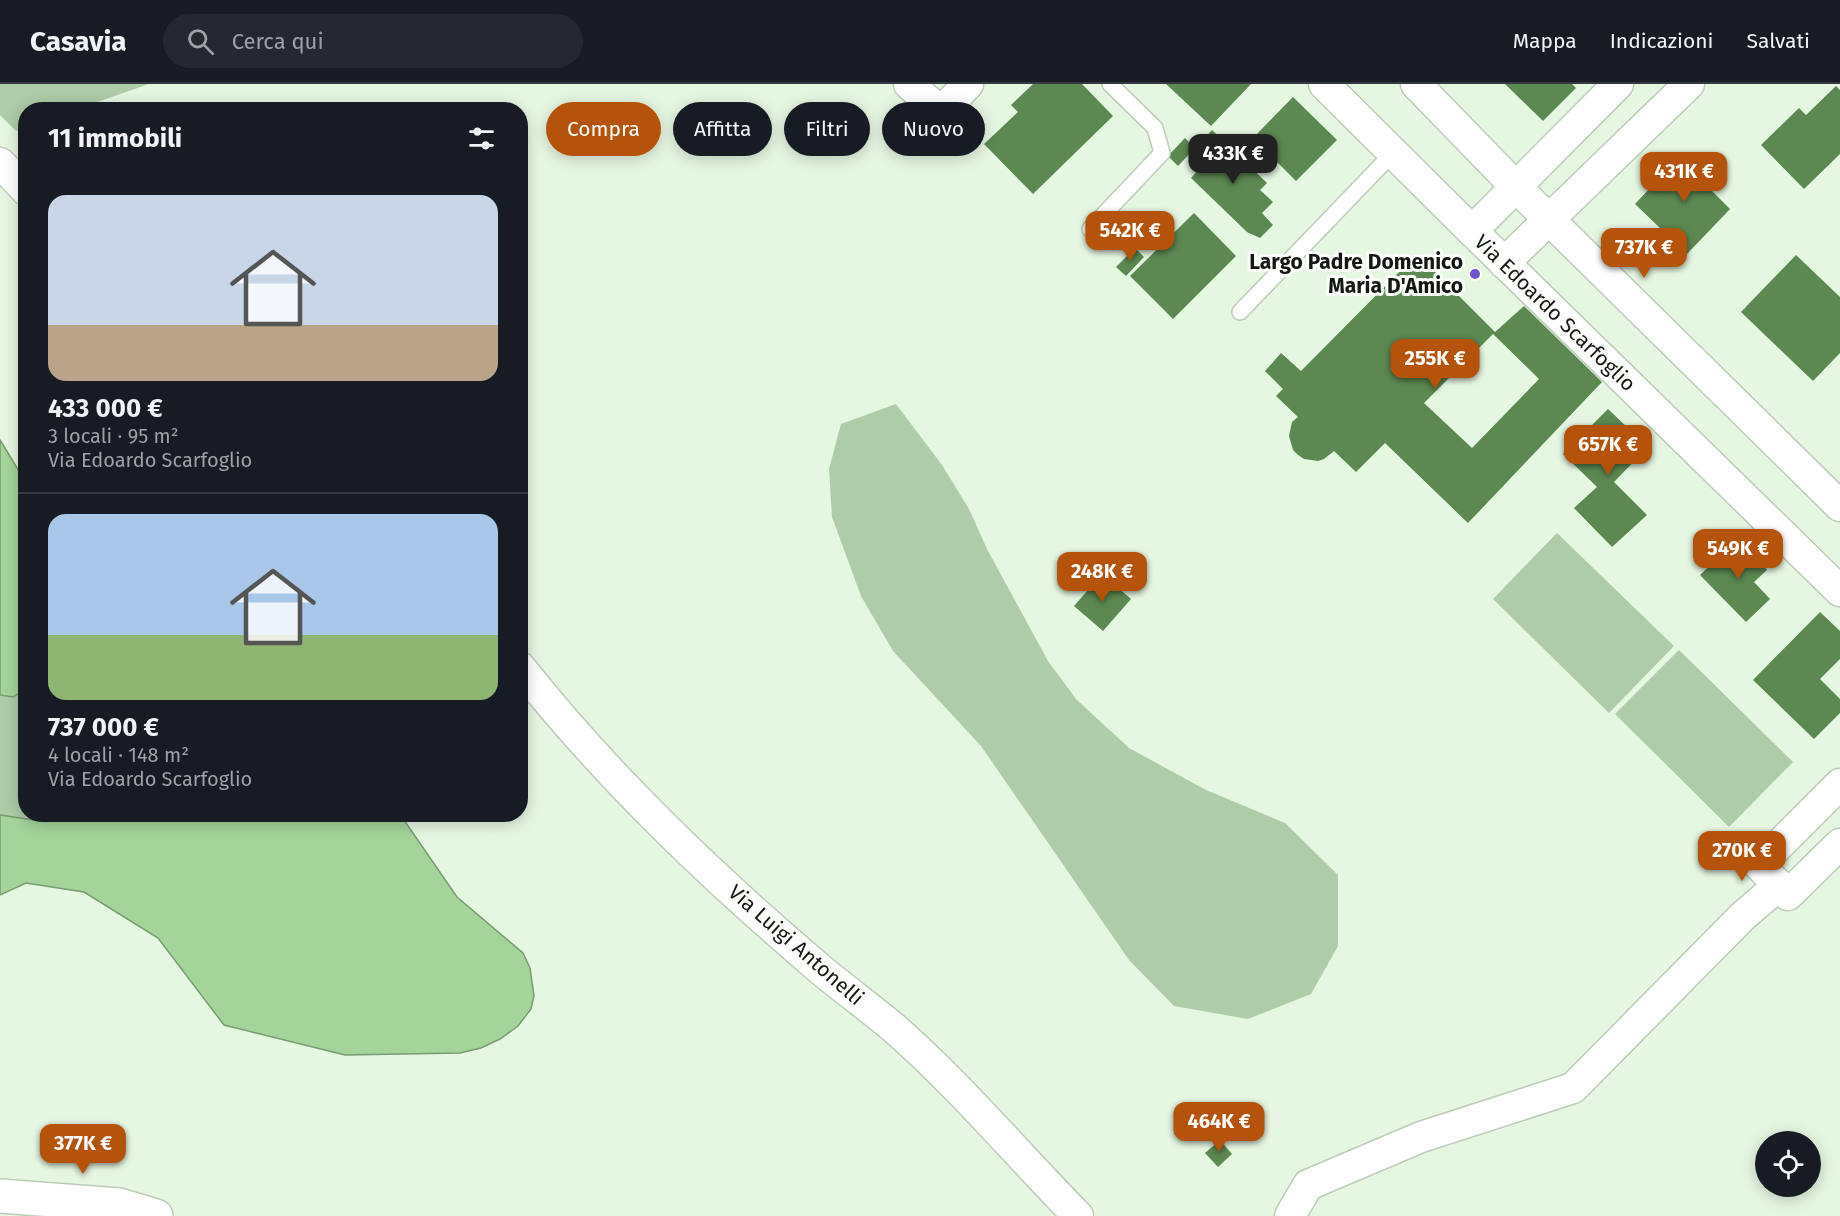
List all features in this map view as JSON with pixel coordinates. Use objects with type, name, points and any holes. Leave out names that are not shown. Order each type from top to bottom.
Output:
[{"type":"main road","points":[[0,1196],[118,1205],[156,1216]]},
{"type":"main road","points":[[0,1214],[8,1216]]},
{"type":"street","points":[[909,84],[941,112],[968,84]]},
{"type":"street","name":"Via Edoardo Scarfoglio","points":[[1324,84],[1840,591]]},
{"type":"street","points":[[1416,84],[1548,219],[1840,506]]},
{"type":"street","points":[[1472,231],[1618,84]]},
{"type":"street","points":[[1504,263],[1689,84]]},
{"type":"street","points":[[0,163],[18,182]]},
{"type":"street","name":"Via Luigi Antonelli","points":[[528,677],[596,758],[681,844],[820,969],[895,1029],[1078,1216]]},
{"type":"street","points":[[1840,784],[1759,865],[1788,895],[1840,844]]},
{"type":"street","points":[[1290,1216],[1308,1185],[1421,1137],[1573,1088],[1743,916],[1779,885]]},
{"type":"lane","points":[[1090,229],[1162,153],[1155,128],[1110,84]]},
{"type":"lane","points":[[1240,312],[1393,153]]},
{"type":"shaded area","points":[[0,84],[149,84],[97,102],[18,102],[18,130],[16,131],[0,115]]},
{"type":"shaded area","points":[[896,404],[942,465],[969,509],[987,549],[1048,661],[1076,699],[1129,748],[1206,790],[1285,823],[1338,875],[1338,946],[1311,994],[1248,1019],[1174,1006],[1129,960],[981,746],[893,651],[861,596],[832,517],[829,469],[841,424]]},
{"type":"shaded area","points":[[0,440],[18,470],[18,694],[13,697],[0,695]]},
{"type":"shaded area","points":[[1557,533],[1674,646],[1609,713],[1493,599]]},
{"type":"shaded area","points":[[1679,650],[1793,762],[1729,827],[1615,714]]},
{"type":"shaded area","points":[[18,694],[18,818],[0,815],[0,695],[13,697]]},
{"type":"shaded area","points":[[0,815],[18,818],[18,822],[405,822],[457,897],[523,953],[530,968],[534,996],[531,1009],[518,1026],[500,1039],[481,1048],[460,1053],[345,1055],[224,1025],[158,938],[84,892],[26,883],[0,895]]},
{"type":"building","points":[[1033,84],[1082,84],[1113,116],[1033,194],[985,145],[1018,112],[1011,105]]},
{"type":"building","points":[[1166,84],[1251,84],[1211,126]]},
{"type":"building","points":[[1505,84],[1572,84],[1576,88],[1543,121]]},
{"type":"building","points":[[1836,86],[1840,90],[1840,154],[1804,189],[1761,145],[1799,108],[1806,115]]},
{"type":"building","points":[[1293,97],[1337,140],[1296,181],[1253,138]]},
{"type":"building","points":[[1212,130],[1267,183],[1260,190],[1273,202],[1262,213],[1273,225],[1260,238],[1247,232],[1191,178],[1207,160],[1195,148]]},
{"type":"building","points":[[1185,138],[1195,148],[1178,166],[1168,156]]},
{"type":"building","points":[[1684,152],[1717,183],[1711,190],[1730,209],[1687,254],[1635,204]]},
{"type":"building","points":[[1194,213],[1236,256],[1173,319],[1130,276]]},
{"type":"building","points":[[1135,248],[1144,257],[1126,276],[1116,267]]},
{"type":"building","points":[[1417,254],[1495,332],[1524,306],[1602,382],[1468,523],[1385,443],[1356,472],[1334,451],[1318,461],[1304,459],[1298,455],[1293,450],[1289,436],[1292,422],[1298,417],[1276,396],[1283,389],[1265,371],[1281,353],[1301,371]],"holes":[[[1493,334],[1539,379],[1472,448],[1424,403]]]},
{"type":"building","points":[[1796,255],[1840,297],[1840,353],[1813,381],[1741,312]]},
{"type":"building","points":[[1608,409],[1648,447],[1614,482],[1647,515],[1612,547],[1574,508],[1597,487],[1563,454]]},
{"type":"building","points":[[1737,539],[1767,570],[1754,582],[1770,599],[1746,622],[1700,575]]},
{"type":"building","points":[[1102,574],[1131,599],[1103,631],[1074,606]]},
{"type":"building","points":[[1820,612],[1840,631],[1840,659],[1820,679],[1840,699],[1840,713],[1814,739],[1753,680]]},
{"type":"building","points":[[1220,1140],[1232,1154],[1218,1167],[1205,1153]]},
{"type":"place","name":"Largo Padre Domenico Maria D'Amico","points":[[1475,274]]}]
